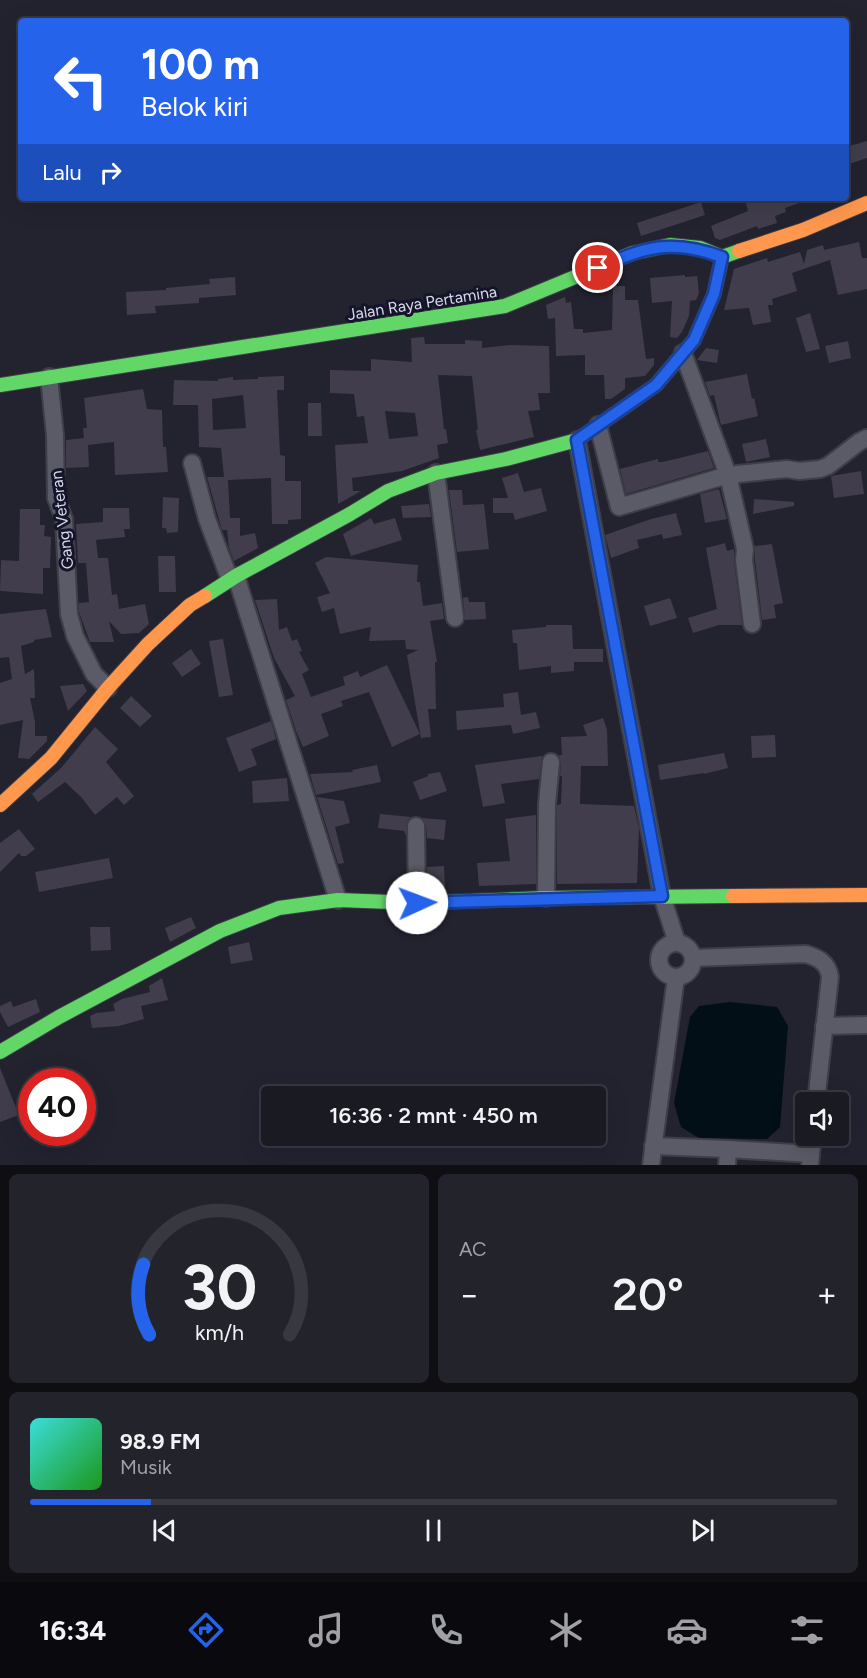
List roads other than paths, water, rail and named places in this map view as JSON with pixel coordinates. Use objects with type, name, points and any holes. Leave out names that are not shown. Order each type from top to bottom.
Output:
[{"type":"street","points":[[0,805],[51,758],[108,688],[148,644],[190,604],[388,491],[436,473],[506,459],[577,440],[656,385],[694,340],[714,294],[722,257],[803,230],[867,203]]},
{"type":"street","name":"Jalan Raya Pertamina","points":[[0,384],[505,306],[633,252],[670,245],[700,248],[722,257]]},
{"type":"street","points":[[683,353],[728,475],[746,549],[744,560],[752,624]]},
{"type":"street","name":"Gang Veteran","points":[[49,377],[55,435],[56,498],[64,519],[69,614],[75,636],[94,674],[108,688]]},
{"type":"street","points":[[598,425],[619,507],[728,475],[766,470],[820,470],[867,438]]},
{"type":"street","points":[[577,440],[662,896],[677,943]]},
{"type":"street","points":[[192,463],[207,519],[233,578],[338,900]]},
{"type":"street","points":[[436,473],[454,618]]},
{"type":"street","points":[[546,898],[547,804],[551,762]]},
{"type":"street","points":[[416,826],[417,903]]},
{"type":"street","points":[[0,1052],[59,1017],[220,931],[279,908],[338,900],[417,903],[546,898],[867,895]]},
{"type":"street","points":[[677,943],[688,948],[693,958],[691,969],[676,977],[670,976],[662,968],[660,956],[666,947],[677,943]]},
{"type":"street","points":[[693,958],[806,954],[817,957],[828,968],[830,977],[817,1092]]},
{"type":"street","points":[[651,1165],[676,977]]},
{"type":"street","points":[[824,1026],[867,1026]]},
{"type":"street","points":[[653,1146],[728,1157],[810,1160]]}]
